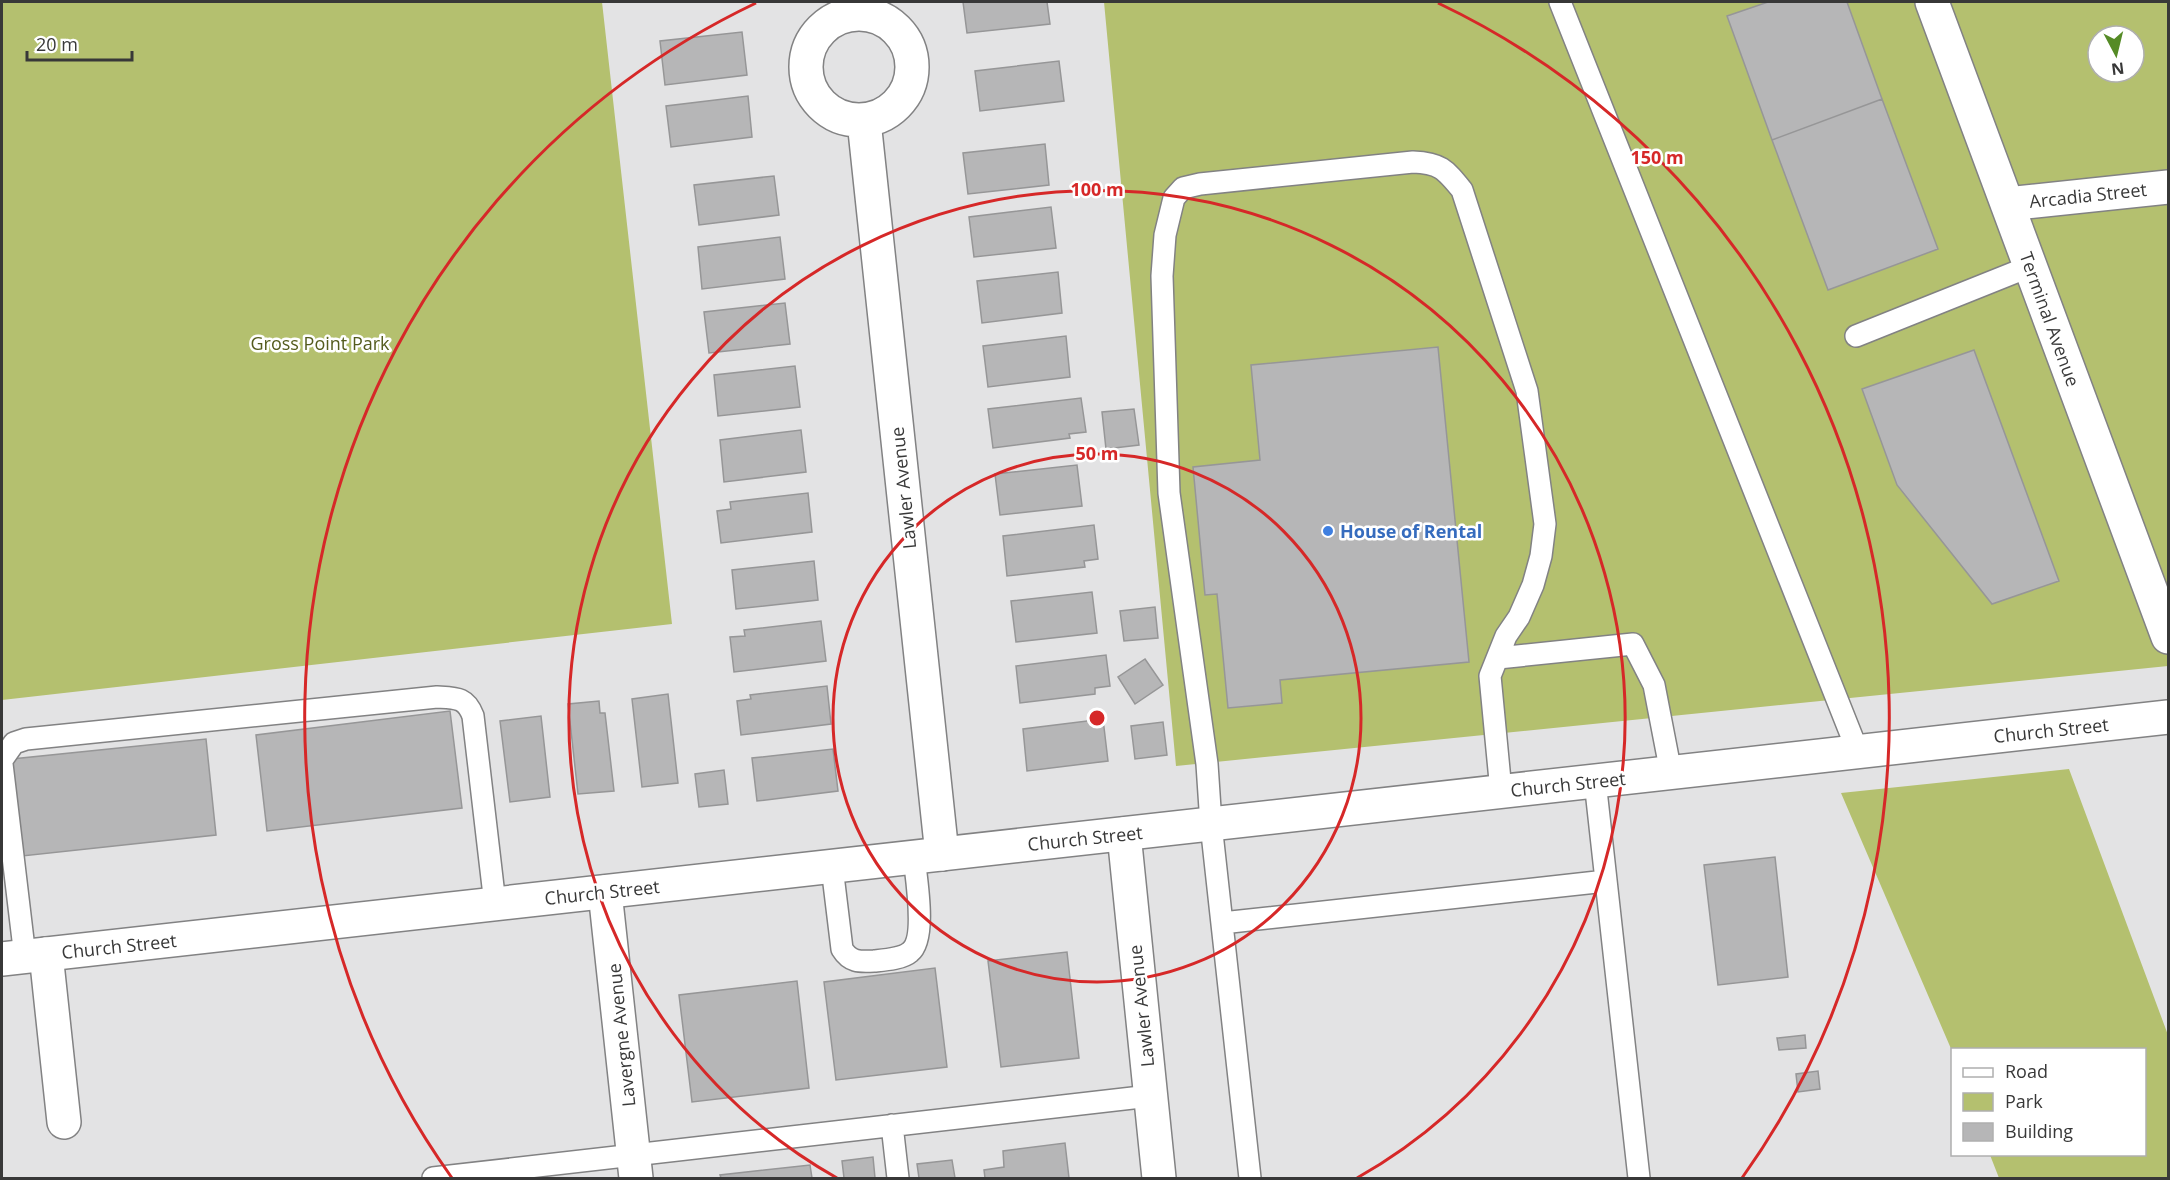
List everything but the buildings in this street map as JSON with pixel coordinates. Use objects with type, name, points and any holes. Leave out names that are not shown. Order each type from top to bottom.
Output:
[{"type":"street","name":"Terminal Avenue","points":[[1932,2],[2169,637]]},
{"type":"street","name":"Lawler Avenue","points":[[864,121],[928,856]]},
{"type":"street","name":"Arcadia Street","points":[[2007,204],[2169,186]]},
{"type":"street","name":"Church Street","points":[[24,957],[2169,717]]},
{"type":"street","name":"Lawler Avenue","points":[[1124,834],[1159,1179]]},
{"type":"street","name":"Lavergne Avenue","points":[[605,892],[635,1168]]},
{"type":"street","points":[[24,957],[64,1122]]},
{"type":"lane","points":[[1560,2],[1858,752]]},
{"type":"lane","points":[[1250,1179],[1211,824],[1208,764],[1169,493],[1162,276],[1165,235],[1174,198],[1182,188],[1200,184],[1413,162],[1432,163],[1448,173],[1462,190],[1527,392],[1545,524],[1541,556],[1533,585],[1519,617],[1506,636],[1490,676],[1501,792]]},
{"type":"lane","points":[[1856,336],[2031,266]]},
{"type":"lane","points":[[1498,658],[1633,644],[1654,685],[1671,773]]},
{"type":"lane","points":[[24,957],[2,762],[7,750],[14,743],[26,739],[437,697],[463,700],[473,716],[495,904]]},
{"type":"lane","points":[[1595,781],[1640,1179]]},
{"type":"lane","points":[[832,867],[842,949],[847,957],[854,961],[879,961],[910,953],[916,944],[928,856]]},
{"type":"lane","points":[[1222,923],[1606,881]]},
{"type":"lane","points":[[433,1179],[635,1168],[892,1125],[1150,1096]]},
{"type":"lane","points":[[892,1125],[898,1179]]},
{"type":"green space","name":"Gross Point Park","points":[[2,2],[602,2],[672,624],[2,700]]},
{"type":"green space","points":[[1104,2],[2168,2],[2168,666],[1176,766]]},
{"type":"green space","points":[[2069,769],[2168,1035],[2168,1178],[1999,1178],[1990,1156],[2146,1156],[2146,1048],[1951,1049],[1841,793]]},
{"type":"place","name":"House of Rental","points":[[1328,531]]}]
